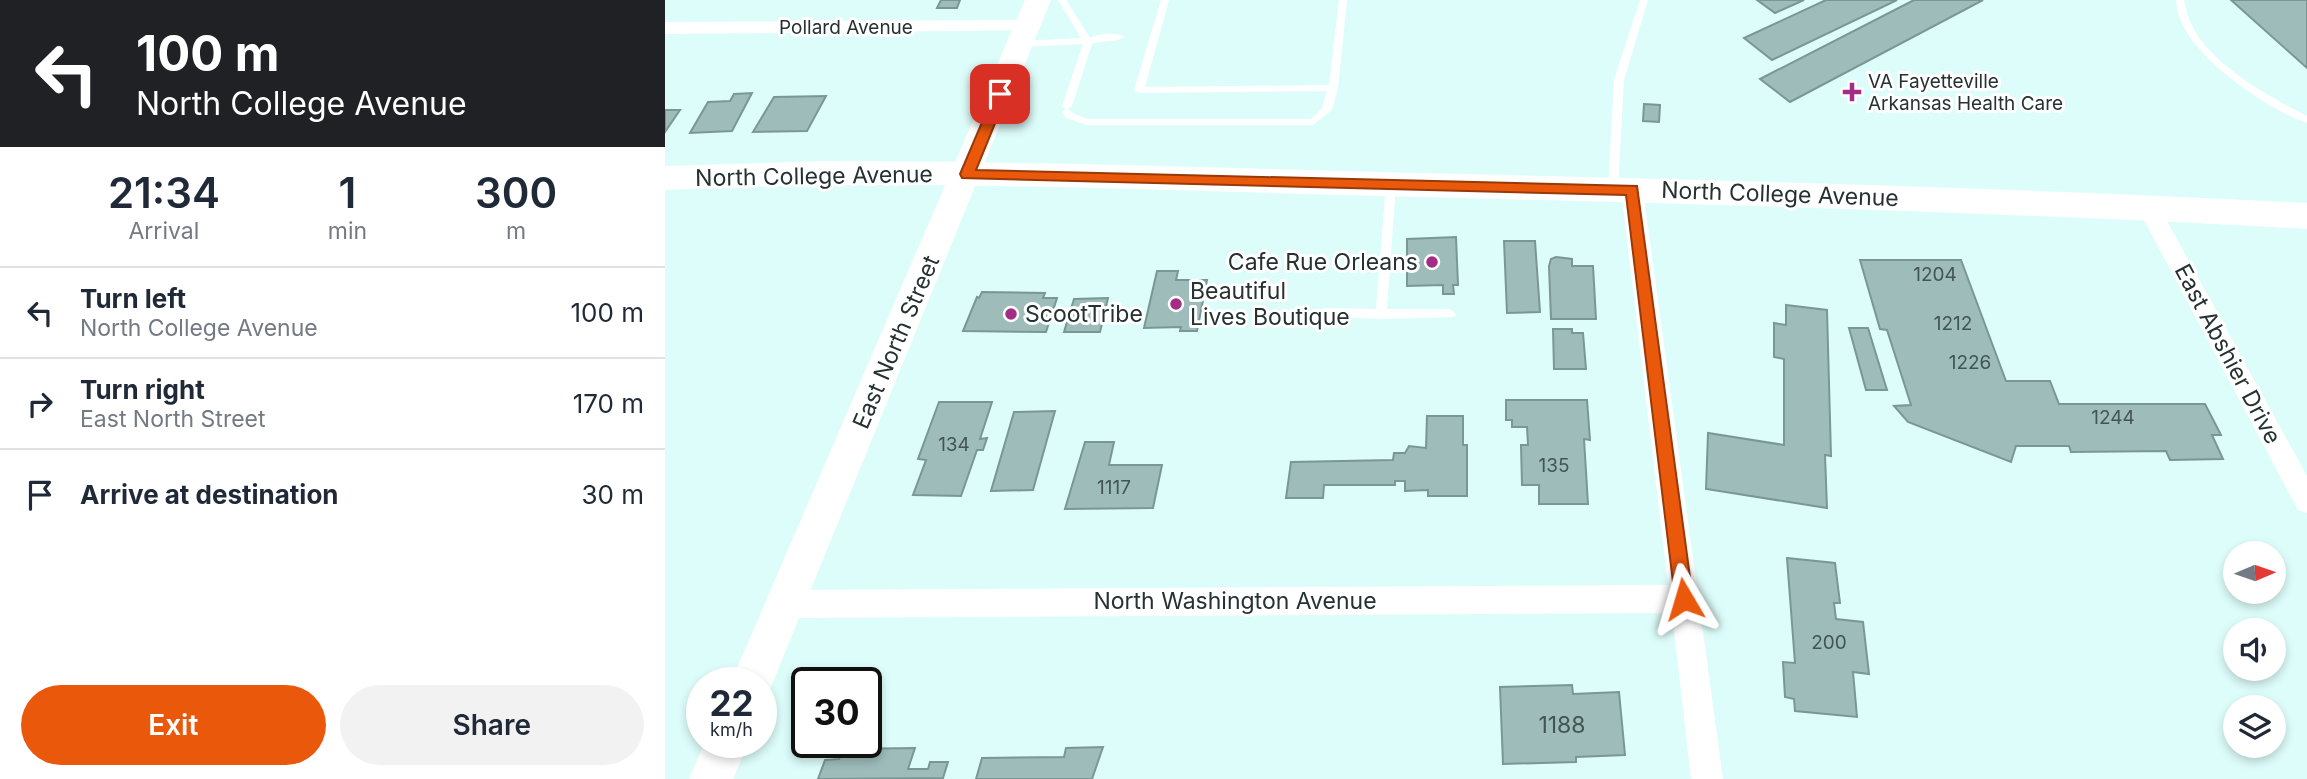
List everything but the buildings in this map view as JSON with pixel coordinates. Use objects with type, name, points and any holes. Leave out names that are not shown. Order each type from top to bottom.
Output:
[{"type":"main road","name":"East North Street","points":[[758,667],[1038,0]]},
{"type":"main road","name":"North College Avenue","points":[[665,178],[746,173],[967,174],[1622,190],[2148,207],[2307,215]]},
{"type":"main road","points":[[711,779],[720,758]]},
{"type":"street","name":"Pollard Avenue","points":[[665,28],[1024,35]]},
{"type":"street","points":[[1622,190],[1684,599],[1707,779]]},
{"type":"street","name":"East Abshier Drive","points":[[2148,207],[2307,501]]},
{"type":"street","name":"North Washington Avenue","points":[[785,604],[1684,599]]},
{"type":"lane","points":[[1062,0],[1095,46],[1118,41]]},
{"type":"lane","points":[[1164,0],[1139,90],[1333,88]]},
{"type":"lane","points":[[1090,42],[1067,109],[1070,116],[1087,122],[1313,122],[1327,110],[1333,88],[1343,0]]},
{"type":"lane","points":[[1622,190],[1619,80],[1644,0]]},
{"type":"lane","points":[[2180,0],[2186,22],[2204,48],[2239,80],[2307,120]]},
{"type":"lane","points":[[1024,35],[1090,42]]},
{"type":"lane","points":[[1381,314],[1391,184]]},
{"type":"lane","points":[[1324,313],[1450,314]]},
{"type":"place","name":"VA Fayetteville Arkansas Health Care","points":[[1852,92]]},
{"type":"place","name":"Cafe Rue Orleans","points":[[1432,262]]},
{"type":"place","name":"Beautiful Lives Boutique","points":[[1176,304]]},
{"type":"place","name":"ScootTribe","points":[[1011,314]]},
{"type":"route","points":[[1000,94],[967,174],[1632,190],[1684,599]]}]
